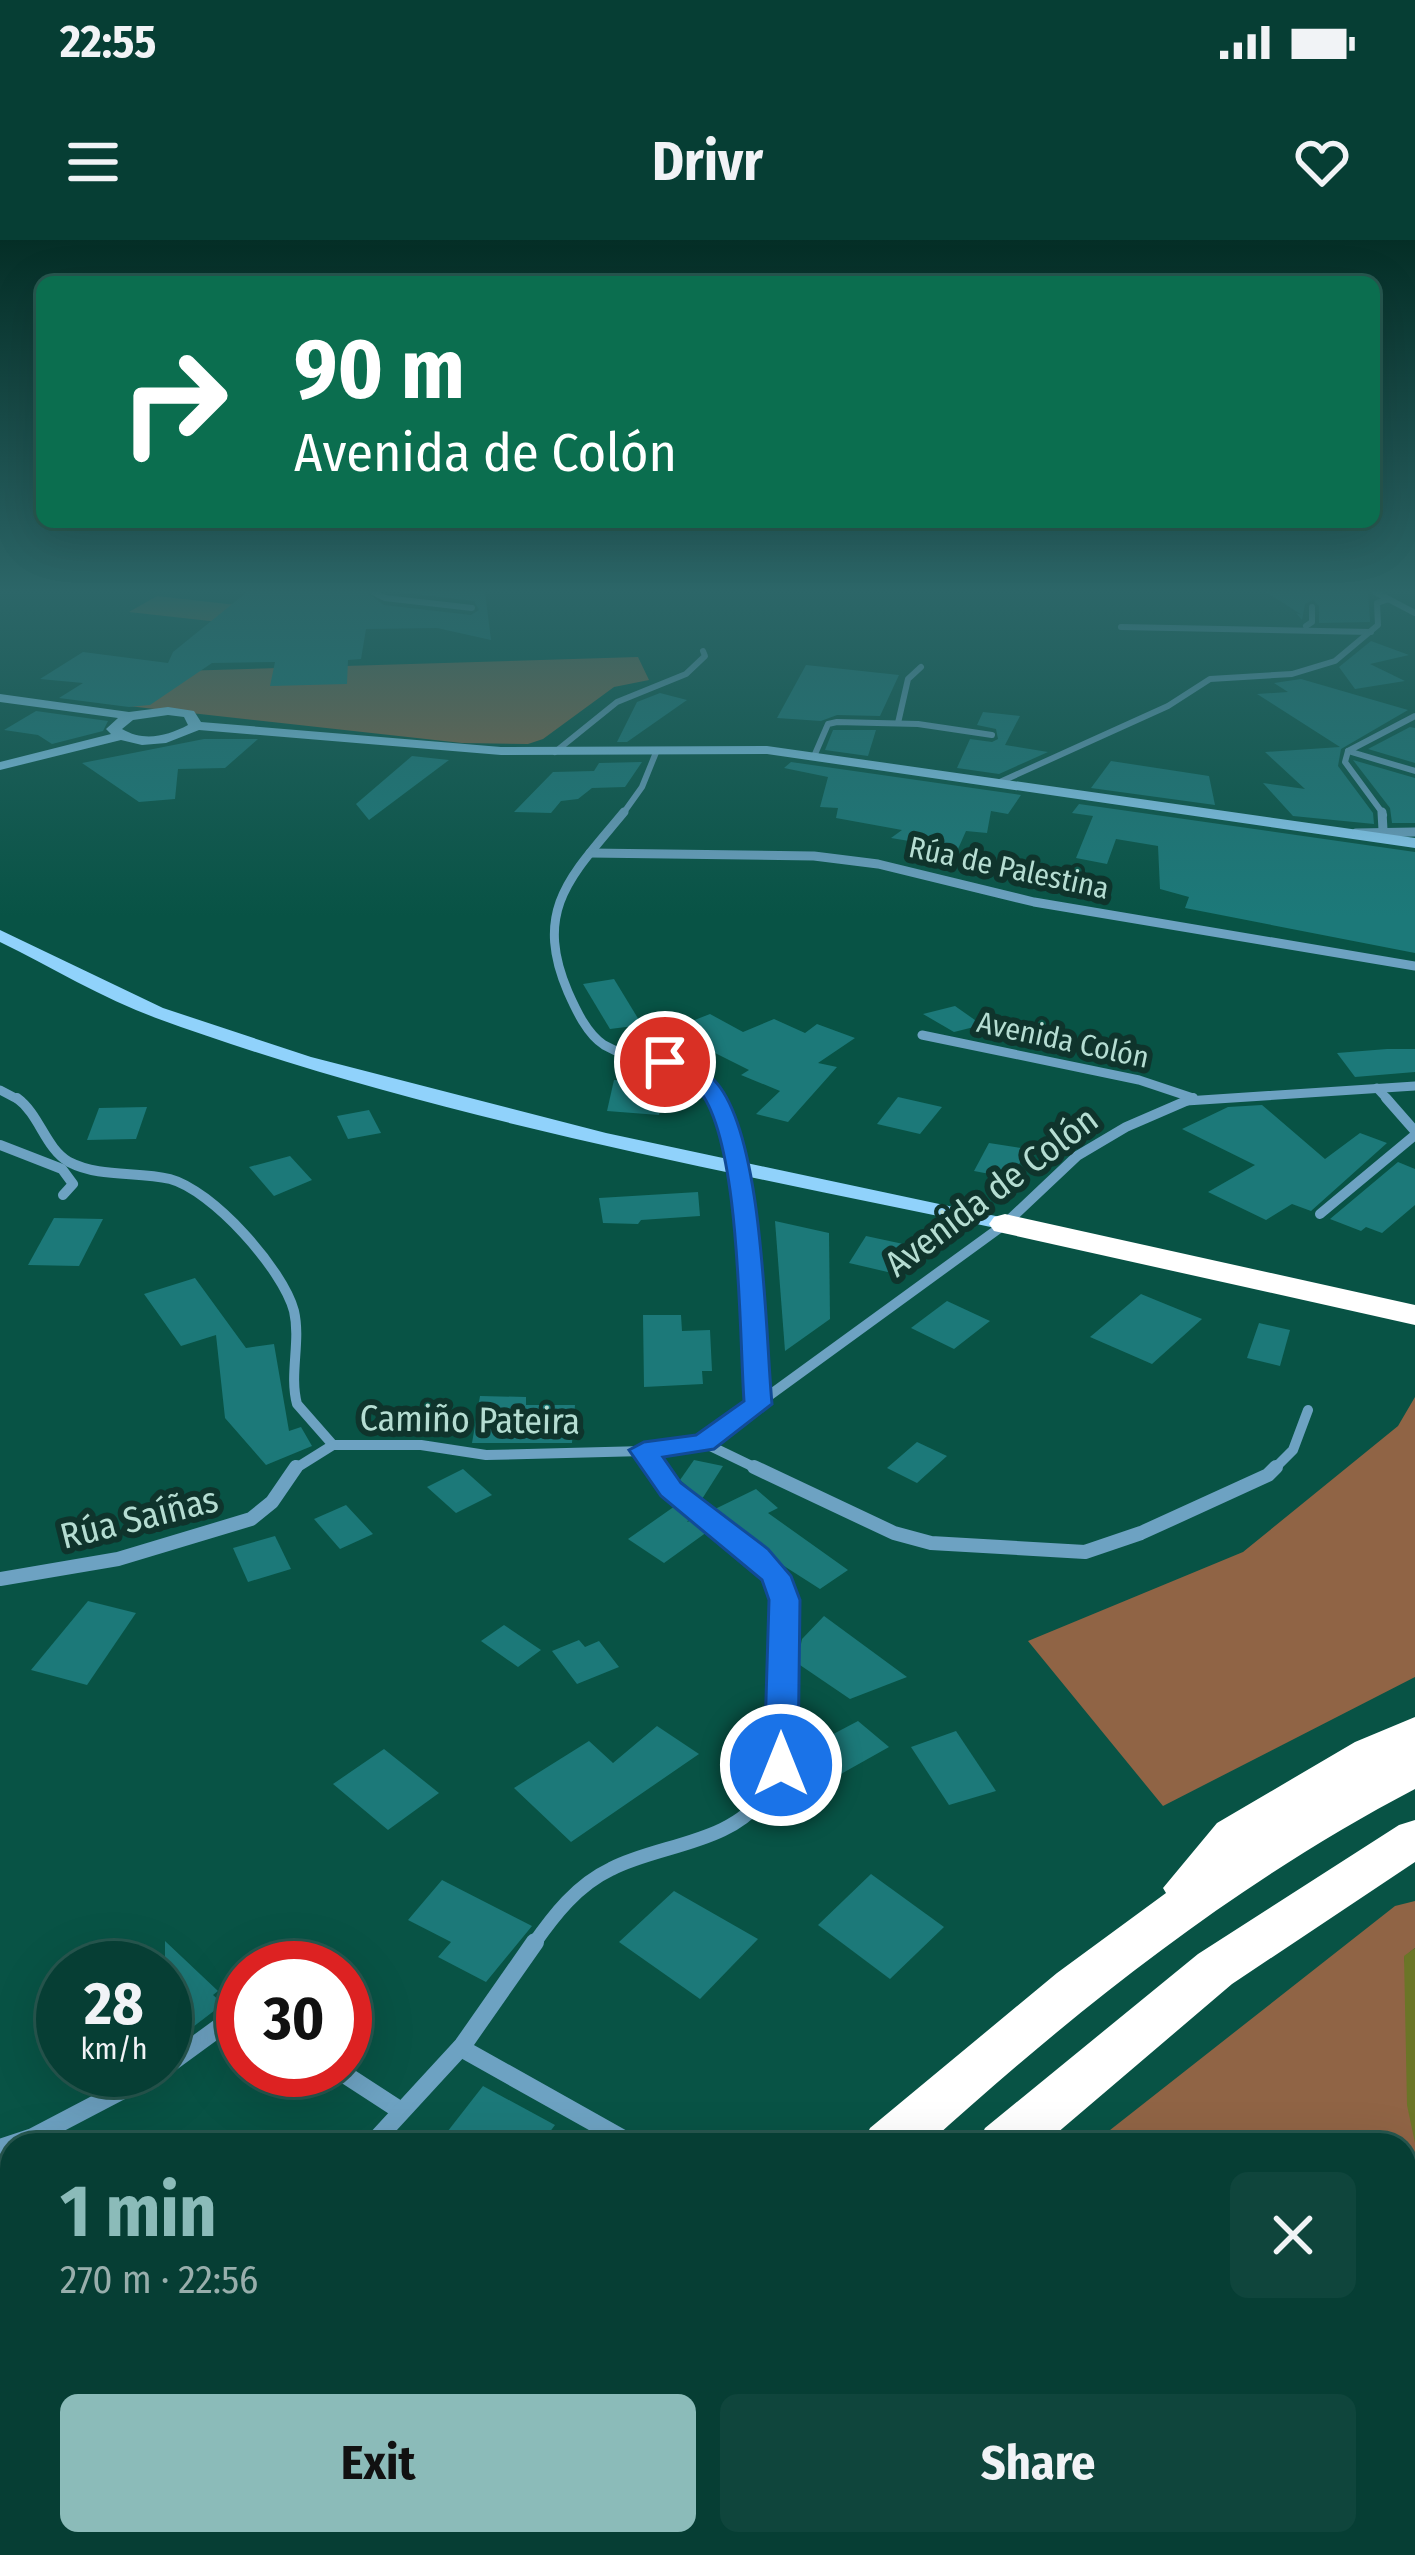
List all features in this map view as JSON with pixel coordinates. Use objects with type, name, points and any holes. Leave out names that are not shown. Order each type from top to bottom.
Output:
[{"type":"highway","points":[[1005,1224],[1415,1315]]},
{"type":"highway","points":[[1160,1920],[1233,1836],[1415,1733]]},
{"type":"highway","points":[[902,2133],[976,2067],[1160,1920],[1357,1797],[1415,1769]]},
{"type":"highway","points":[[1018,2133],[1215,1969],[1415,1838]]},
{"type":"main road","points":[[15,700],[129,716],[181,712],[195,718],[196,726]]},
{"type":"main road","points":[[121,736],[115,733],[115,724],[129,716]]},
{"type":"main road","points":[[0,766],[121,736],[170,738],[196,726],[460,749],[815,754],[1415,843]]},
{"type":"main road","points":[[0,935],[157,1012],[304,1061],[517,1118],[1005,1224]]},
{"type":"street","points":[[555,752],[622,700]]},
{"type":"street","points":[[898,723],[905,713],[904,700]]},
{"type":"street","points":[[1000,782],[1177,700]]},
{"type":"street","points":[[1383,830],[1384,815],[1345,763],[1348,751],[1415,716]]},
{"type":"street","points":[[815,754],[828,724],[898,723],[992,735]]},
{"type":"street","points":[[657,750],[640,790],[559,900],[551,932],[563,982],[590,1033],[603,1044],[665,1062],[705,1083],[727,1123],[737,1165],[758,1404]]},
{"type":"street","points":[[1348,751],[1415,771]]},
{"type":"street","points":[[1352,834],[1415,832]]},
{"type":"street","name":"Rúa de Palestina","points":[[590,853],[814,856],[878,864],[1034,902],[1415,966]]},
{"type":"street","name":"Avenida Colón","points":[[922,1035],[1139,1080],[1192,1098]]},
{"type":"street","name":"Avenida de Colón","points":[[644,1450],[704,1443],[1005,1224],[1077,1156],[1126,1126],[1192,1098],[1415,1086]]},
{"type":"street","points":[[1320,1214],[1415,1133],[1377,1088]]},
{"type":"street","name":"Camiño Pateira","points":[[0,1090],[18,1096],[45,1124],[57,1154],[69,1162],[93,1171],[171,1180],[210,1201],[279,1282],[293,1309],[297,1404],[333,1445],[421,1445],[486,1456],[644,1450]]},
{"type":"street","points":[[0,1145],[62,1169],[73,1184],[63,1196]]},
{"type":"street","points":[[704,1443],[913,1538],[1085,1552],[1141,1533],[1268,1475],[1293,1450],[1308,1410]]},
{"type":"street","name":"Rúa Saíñas","points":[[0,1579],[118,1559],[251,1519],[272,1502],[299,1463],[333,1445]]},
{"type":"street","points":[[379,2133],[460,2048],[569,1900],[593,1878],[730,1822],[764,1798],[781,1765],[785,1600],[776,1576],[671,1490],[644,1450]]},
{"type":"street","points":[[460,2048],[612,2133]]},
{"type":"street","points":[[372,2092],[398,2109]]},
{"type":"street","points":[[40,2133],[109,2097]]},
{"type":"shaded area","points":[[114,700],[596,700],[543,739],[528,744],[462,743],[110,704]]},
{"type":"shaded area","points":[[1415,1397],[1415,1677],[1163,1806],[1028,1641],[1243,1552],[1398,1426]]},
{"type":"shaded area","points":[[1415,1901],[1415,1948],[1404,1957],[1415,2031],[1415,2133],[1106,2133],[1395,1906]]},
{"type":"shaded area","points":[[1415,1948],[1415,2133],[1407,2105],[1404,1956]]},
{"type":"building","points":[[75,700],[157,700],[129,707]]},
{"type":"building","points":[[687,700],[627,742],[617,742],[637,702]]},
{"type":"building","points":[[787,700],[887,700],[880,716],[837,715],[821,721],[777,718]]},
{"type":"building","points":[[1266,700],[1374,700],[1408,710],[1341,749],[1338,766],[1373,813],[1374,824],[1293,816],[1263,783],[1305,789],[1265,752],[1340,747]]},
{"type":"building","points":[[36,711],[108,721],[103,731],[52,744],[38,735],[4,730]]},
{"type":"building","points":[[983,712],[1020,716],[1005,745],[1048,752],[999,774],[957,768],[970,739],[998,739],[996,729],[977,725]]},
{"type":"building","points":[[1415,728],[1415,763],[1368,749]]},
{"type":"building","points":[[833,730],[876,730],[868,756],[825,750]]},
{"type":"building","points":[[204,739],[258,739],[225,768],[178,769],[175,799],[139,802],[82,763]]},
{"type":"building","points":[[412,756],[449,760],[369,820],[356,804]]},
{"type":"building","points":[[1353,760],[1415,778],[1415,823],[1392,823],[1390,808]]},
{"type":"building","points":[[1111,761],[1209,776],[1215,805],[1091,788]]},
{"type":"building","points":[[642,762],[625,787],[592,788],[578,799],[561,801],[551,813],[514,812],[553,772],[594,771],[599,763]]},
{"type":"building","points":[[791,762],[1021,795],[1008,814],[991,811],[987,833],[966,831],[958,849],[891,838],[902,830],[836,818],[838,808],[820,807],[828,777],[784,768]]},
{"type":"building","points":[[1079,804],[1415,852],[1415,953],[1185,908],[1189,897],[1160,889],[1158,846],[1116,839],[1107,864],[1076,858],[1093,816],[1072,813]]},
{"type":"building","points":[[614,979],[642,1025],[610,1029],[583,984]]},
{"type":"building","points":[[955,1006],[982,1025],[954,1032],[923,1014]]},
{"type":"building","points":[[710,1014],[743,1032],[774,1019],[805,1033],[817,1024],[855,1038],[818,1063],[837,1067],[788,1122],[756,1114],[780,1091],[741,1075],[749,1070],[669,1030]]},
{"type":"building","points":[[1415,1049],[1415,1072],[1355,1077],[1337,1053]]},
{"type":"building","points":[[614,1080],[665,1082],[659,1115],[607,1111]]},
{"type":"building","points":[[898,1097],[942,1107],[920,1134],[877,1124]]},
{"type":"building","points":[[1262,1105],[1325,1159],[1360,1133],[1387,1143],[1311,1211],[1292,1204],[1266,1220],[1208,1192],[1255,1165],[1182,1129],[1228,1107]]},
{"type":"building","points":[[147,1107],[136,1139],[87,1140],[99,1108]]},
{"type":"building","points":[[369,1110],[381,1133],[348,1139],[337,1116]]},
{"type":"building","points":[[989,1143],[1028,1149],[1011,1178],[974,1171]]},
{"type":"building","points":[[290,1156],[312,1180],[274,1196],[249,1167]]},
{"type":"building","points":[[1398,1162],[1415,1169],[1415,1205],[1382,1233],[1330,1219]]},
{"type":"building","points":[[698,1192],[700,1216],[603,1223],[599,1198]]},
{"type":"building","points":[[54,1218],[103,1219],[79,1266],[28,1265]]},
{"type":"building","points":[[775,1221],[829,1233],[830,1319],[785,1351]]},
{"type":"building","points":[[866,1236],[908,1245],[892,1273],[849,1263]]},
{"type":"building","points":[[195,1278],[246,1348],[274,1344],[289,1431],[301,1427],[312,1446],[266,1465],[225,1418],[216,1335],[181,1346],[144,1294]]},
{"type":"building","points":[[1141,1294],[1202,1319],[1152,1364],[1090,1337]]},
{"type":"building","points":[[947,1301],[990,1321],[954,1349],[911,1328]]},
{"type":"building","points":[[643,1315],[681,1315],[682,1331],[710,1330],[712,1371],[702,1371],[703,1384],[644,1387]]},
{"type":"building","points":[[1259,1323],[1290,1330],[1280,1366],[1247,1358]]},
{"type":"building","points":[[480,1396],[526,1397],[526,1405],[575,1405],[572,1443],[472,1443]]},
{"type":"building","points":[[917,1442],[947,1456],[917,1483],[887,1468]]},
{"type":"building","points":[[694,1460],[723,1466],[702,1499],[680,1480]]},
{"type":"building","points":[[463,1469],[492,1495],[456,1513],[427,1487]]},
{"type":"building","points":[[756,1489],[778,1508],[768,1513],[848,1570],[820,1589],[773,1559],[715,1509]]},
{"type":"building","points":[[346,1505],[373,1534],[340,1549],[314,1519]]},
{"type":"building","points":[[675,1506],[690,1518],[687,1522],[692,1520],[707,1532],[664,1563],[628,1539]]},
{"type":"building","points":[[275,1536],[291,1569],[248,1582],[233,1548]]},
{"type":"building","points":[[88,1601],[136,1613],[87,1685],[31,1670]]},
{"type":"building","points":[[824,1616],[907,1677],[850,1699],[797,1663],[802,1639]]},
{"type":"building","points":[[504,1625],[541,1650],[518,1667],[481,1641]]},
{"type":"building","points":[[579,1640],[585,1647],[599,1641],[619,1667],[577,1684],[552,1651]]},
{"type":"building","points":[[858,1721],[889,1747],[832,1779],[803,1750]]},
{"type":"building","points":[[657,1726],[699,1754],[571,1842],[514,1788],[589,1741],[613,1763]]},
{"type":"building","points":[[956,1731],[996,1791],[949,1805],[911,1747]]},
{"type":"building","points":[[384,1749],[439,1793],[388,1830],[333,1784]]},
{"type":"building","points":[[871,1874],[944,1927],[890,1979],[818,1925]]},
{"type":"building","points":[[442,1880],[532,1926],[486,1982],[438,1957],[451,1942],[408,1920]]},
{"type":"building","points":[[674,1891],[758,1939],[700,1999],[619,1942]]},
{"type":"building","points":[[192,1966],[216,1989],[216,2009],[192,2028]]},
{"type":"building","points":[[483,2086],[555,2125],[549,2133],[446,2133]]},
{"type":"route","points":[[665,1062],[705,1083],[727,1123],[740,1183],[758,1404],[704,1443],[644,1450],[671,1490],[776,1576],[785,1600],[781,1765]]}]
